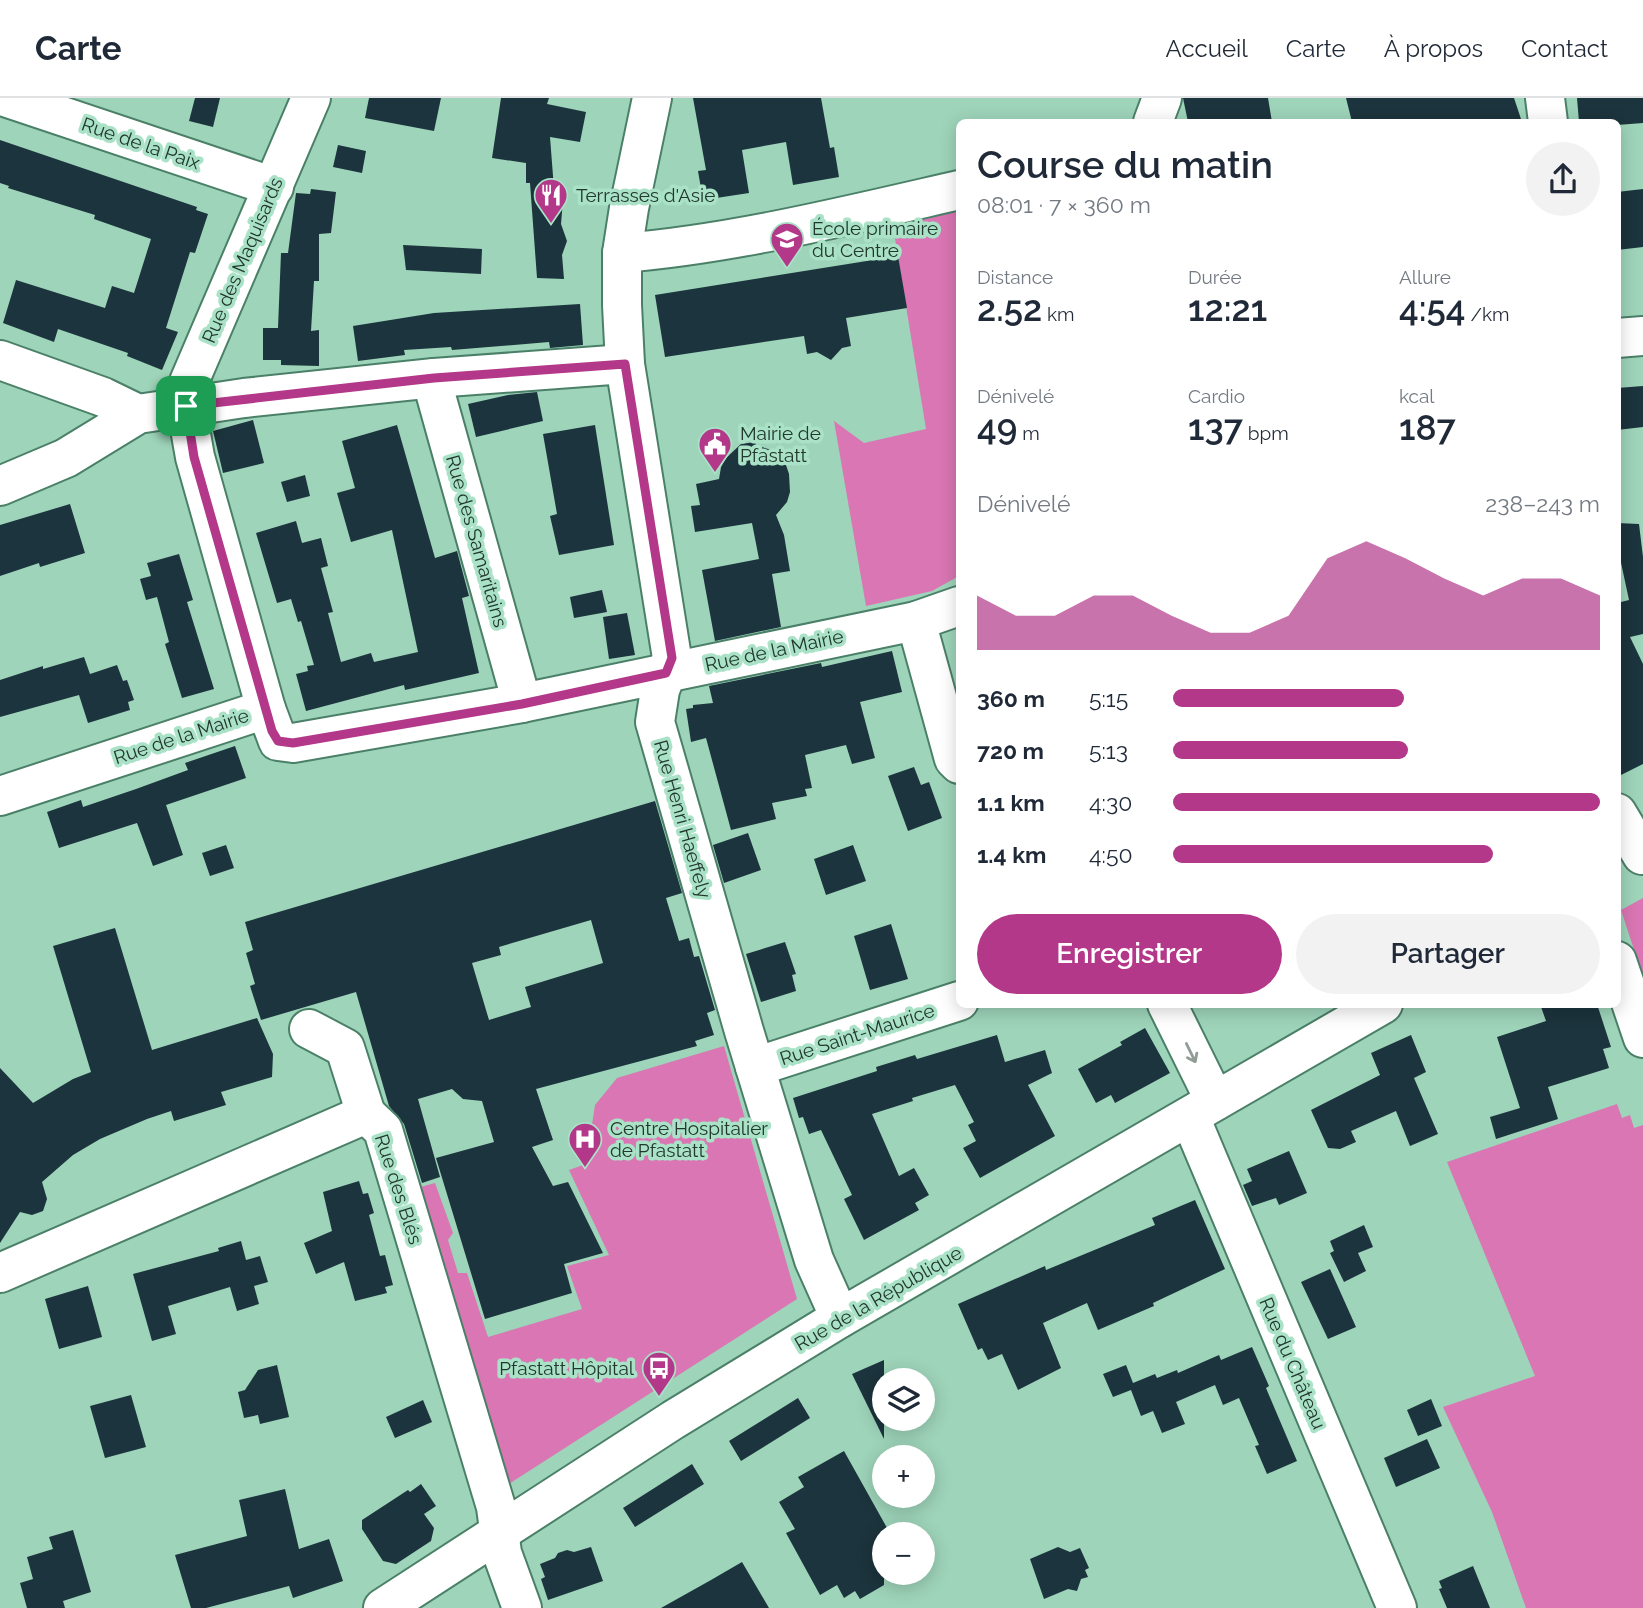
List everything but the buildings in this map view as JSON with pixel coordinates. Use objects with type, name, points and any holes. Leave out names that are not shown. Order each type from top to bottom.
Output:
[{"type":"street","name":"Rue de la Paix","points":[[8,98],[274,187]]},
{"type":"street","name":"Rue des Maquisards","points":[[266,709],[194,457],[186,406],[190,382],[311,98]]},
{"type":"street","name":"Rue Henri Haeffely","points":[[652,98],[622,253],[625,364],[672,658],[660,690],[655,722],[814,1260],[841,1318]]},
{"type":"street","points":[[1545,98],[1548,119]]},
{"type":"street","points":[[622,253],[670,249],[956,191]]},
{"type":"street","points":[[1621,338],[1643,336]]},
{"type":"street","points":[[0,360],[103,397],[138,414]]},
{"type":"street","points":[[0,486],[66,458],[138,414],[186,406],[434,378],[625,364]]},
{"type":"street","name":"Rue des Samaritains","points":[[434,378],[435,393],[522,704]]},
{"type":"street","name":"Rue de la Mairie","points":[[0,796],[266,709],[278,741],[293,743],[522,704],[916,621],[956,607]]},
{"type":"street","points":[[916,621],[956,761]]},
{"type":"street","points":[[1621,819],[1643,854],[1621,867]]},
{"type":"street","points":[[1621,973],[1643,1038]]},
{"type":"street","name":"Rue Saint-Maurice","points":[[755,1067],[956,1002]]},
{"type":"street","name":"Rue du Château","points":[[1168,1008],[1202,1109],[1397,1608]]},
{"type":"street","name":"Rue de la République","points":[[383,1608],[673,1420],[841,1318],[1376,1008]]},
{"type":"street","points":[[309,1029],[345,1048],[366,1114]]},
{"type":"street","name":"Rue des Blés","points":[[0,1273],[366,1114],[383,1130],[496,1507],[502,1553],[522,1608]]},
{"type":"shaded area","points":[[956,211],[956,578],[932,591],[866,606],[834,421],[864,443],[926,429],[893,226]]},
{"type":"shaded area","points":[[1643,898],[1643,977],[1621,910]]},
{"type":"shaded area","points":[[724,1046],[797,1299],[504,1487],[413,1189],[435,1183],[453,1233],[448,1240],[458,1273],[467,1273],[488,1337],[582,1309],[567,1266],[609,1255],[569,1170],[586,1164],[595,1105],[617,1078]]},
{"type":"shaded area","points":[[1617,1104],[1622,1118],[1630,1115],[1634,1128],[1643,1125],[1643,1608],[1526,1608],[1492,1512],[1443,1407],[1535,1376],[1447,1162]]},
{"type":"place","name":"Terrasses d'Asie","points":[[551,225]]},
{"type":"place","name":"École primaire du Centre","points":[[787,269]]},
{"type":"place","name":"Mairie de Pfastatt","points":[[715,474]]},
{"type":"place","name":"Centre Hospitalier de Pfastatt","points":[[585,1169]]},
{"type":"place","name":"Pfastatt Hôpital","points":[[659,1398]]},
{"type":"route","points":[[625,364],[672,658],[666,673],[522,704],[293,743],[278,741],[272,731],[194,457],[186,406],[434,378],[625,364]]}]
